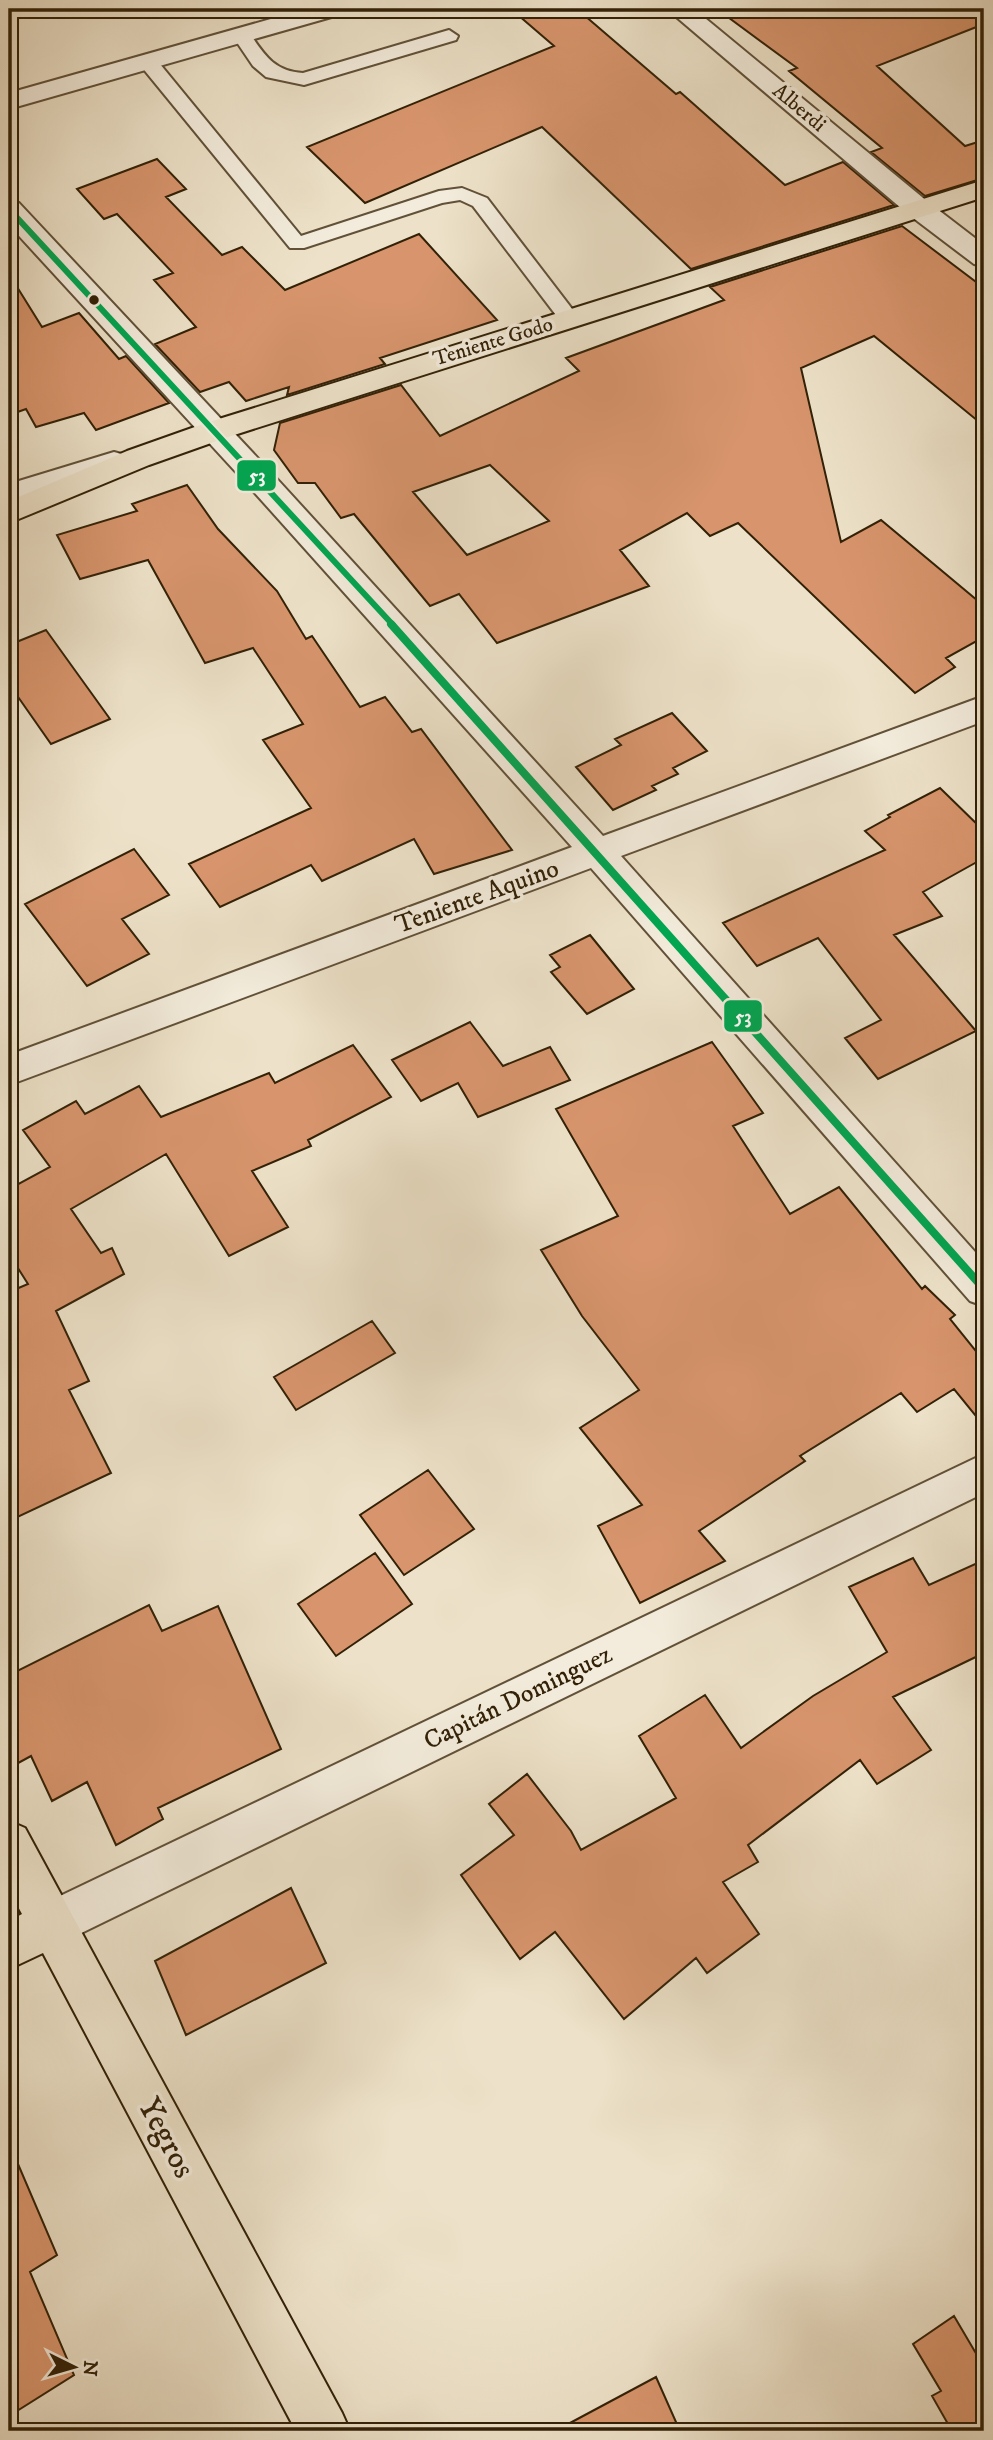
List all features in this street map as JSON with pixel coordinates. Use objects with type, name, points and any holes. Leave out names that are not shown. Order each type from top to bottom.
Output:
[{"type":"main road","name":"Teniente Godo","points":[[9,513],[138,458],[216,430],[984,188]]},
{"type":"main road","name":"Yegros","points":[[9,1844],[324,2431]]},
{"type":"main road","points":[[9,1946],[51,1924]]},
{"type":"street","points":[[9,101],[333,9]]},
{"type":"street","name":"Alberdi","points":[[679,9],[918,208],[984,258]]},
{"type":"street","points":[[9,209],[216,430],[600,852],[984,1289]]},
{"type":"street","points":[[9,495],[216,430]]},
{"type":"street","name":"Teniente Aquino","points":[[9,1070],[984,708]]},
{"type":"street","name":"Capitán Dominguez","points":[[51,1924],[984,1472]]},
{"type":"lane","points":[[241,35],[269,73],[286,79],[304,79],[449,36]]},
{"type":"lane","points":[[148,62],[298,244],[439,197],[462,194],[480,202],[569,318]]},
{"type":"building","points":[[511,9],[577,9],[676,94],[680,92],[785,185],[843,162],[894,205],[691,269],[542,127],[365,203],[307,147],[554,46]]},
{"type":"building","points":[[717,9],[984,9],[984,24],[877,66],[965,146],[984,140],[984,178],[925,196],[871,152],[882,148],[789,71],[797,68]]},
{"type":"building","points":[[157,159],[186,189],[166,197],[222,255],[242,247],[285,290],[419,234],[497,320],[380,358],[385,364],[287,395],[289,387],[246,401],[229,382],[200,392],[155,344],[196,327],[154,280],[173,273],[117,214],[104,219],[77,189]]},
{"type":"building","points":[[902,226],[984,288],[984,426],[874,336],[801,368],[841,542],[881,520],[984,606],[984,637],[946,658],[955,667],[915,693],[738,523],[710,536],[687,513],[620,550],[649,586],[497,643],[459,594],[430,606],[354,514],[341,518],[315,483],[298,483],[274,450],[280,423],[401,385],[440,436],[579,371],[566,358],[724,300],[710,287]],"holes":[[[490,465],[549,521],[467,555],[413,492]]]},
{"type":"building","points":[[9,274],[42,327],[79,313],[119,359],[126,356],[169,403],[96,430],[84,413],[36,427],[26,409],[9,415]]},
{"type":"building","points":[[187,485],[218,529],[277,591],[306,639],[312,636],[360,707],[385,697],[412,732],[421,729],[512,850],[434,874],[414,839],[322,881],[311,865],[220,907],[189,864],[311,808],[263,740],[303,724],[253,648],[205,663],[148,560],[80,579],[57,535],[137,511],[132,504]]},
{"type":"building","points":[[46,630],[110,719],[51,744],[9,684],[9,645]]},
{"type":"building","points":[[672,713],[707,751],[673,768],[678,774],[652,786],[656,790],[613,810],[576,767],[621,745],[615,739]]},
{"type":"building","points":[[940,788],[984,831],[984,858],[923,892],[942,916],[894,935],[976,1031],[878,1079],[845,1038],[881,1020],[818,938],[757,966],[723,923],[885,850],[865,831],[890,817],[888,815]]},
{"type":"building","points":[[134,849],[169,895],[122,919],[149,954],[87,986],[25,904]]},
{"type":"building","points":[[590,935],[634,989],[587,1014],[551,972],[560,967],[550,955]]},
{"type":"building","points":[[470,1022],[503,1066],[550,1047],[570,1080],[478,1117],[458,1083],[421,1101],[392,1060]]},
{"type":"building","points":[[712,1042],[763,1113],[733,1126],[790,1214],[839,1187],[922,1289],[925,1286],[955,1315],[950,1319],[984,1361],[984,1426],[954,1389],[917,1412],[901,1393],[800,1456],[805,1461],[699,1531],[725,1561],[640,1603],[598,1526],[642,1505],[580,1428],[639,1390],[582,1316],[541,1250],[618,1216],[556,1109]]},
{"type":"building","points":[[353,1045],[391,1097],[308,1140],[311,1146],[252,1171],[288,1227],[229,1256],[166,1154],[71,1209],[101,1253],[112,1248],[124,1274],[56,1311],[89,1381],[69,1390],[111,1473],[9,1521],[9,1292],[28,1284],[9,1254],[9,1189],[50,1167],[23,1130],[76,1101],[85,1114],[139,1086],[161,1117],[269,1073],[275,1083]]},
{"type":"building","points":[[372,1321],[395,1353],[296,1410],[274,1377]]},
{"type":"building","points":[[428,1470],[474,1529],[404,1575],[360,1515]]},
{"type":"building","points":[[375,1553],[412,1604],[336,1656],[298,1604]]},
{"type":"building","points":[[913,1558],[929,1585],[984,1560],[984,1653],[893,1697],[931,1750],[877,1784],[860,1760],[748,1845],[758,1862],[723,1882],[759,1934],[707,1973],[696,1958],[624,2019],[555,1932],[520,1959],[461,1875],[514,1835],[489,1804],[527,1774],[571,1831],[581,1850],[676,1798],[639,1736],[705,1695],[741,1748],[813,1696],[887,1652],[849,1587]]},
{"type":"building","points":[[149,1605],[162,1631],[218,1606],[281,1749],[158,1808],[163,1819],[116,1845],[87,1782],[52,1801],[31,1756],[9,1768],[9,1675]]},
{"type":"building","points":[[291,1888],[326,1963],[186,2035],[155,1961]]},
{"type":"building","points":[[9,2143],[57,2255],[30,2272],[74,2375],[9,2416]]},
{"type":"building","points":[[954,2316],[984,2367],[984,2431],[952,2431],[932,2396],[941,2391],[913,2344]]},
{"type":"building","points":[[656,2377],[680,2431],[555,2431]]},
{"type":"transit line","name":"53","points":[[9,209],[501,745],[984,1289]]}]
